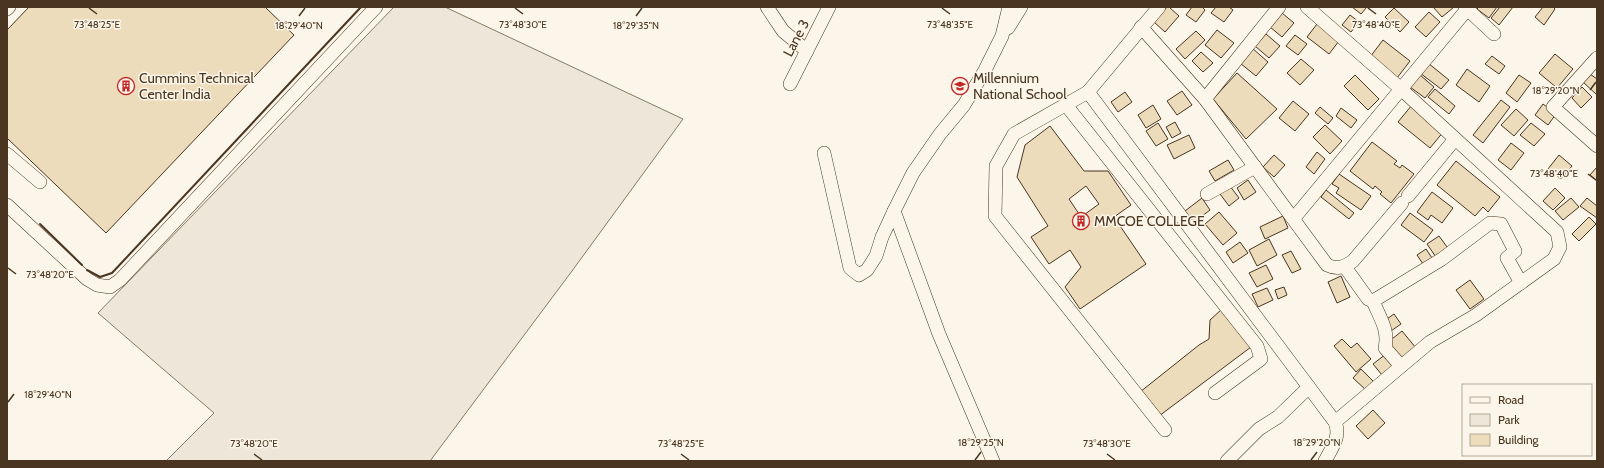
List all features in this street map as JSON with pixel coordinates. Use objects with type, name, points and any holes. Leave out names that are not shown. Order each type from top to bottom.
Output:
[{"type":"street","points":[[767,7],[783,31],[807,51]]},
{"type":"street","name":"Lane 3","points":[[790,84],[830,7]]},
{"type":"street","points":[[1002,36],[1009,7]]},
{"type":"street","points":[[824,153],[850,268],[859,274],[868,270],[876,256],[882,237],[913,173],[940,134],[964,105],[985,70],[1002,36],[1021,7]]},
{"type":"street","points":[[1159,7],[1088,92],[1014,134],[996,166],[995,216],[1165,430]]},
{"type":"street","points":[[1205,99],[1279,7]]},
{"type":"street","points":[[1307,7],[1401,89],[1557,232],[1560,247],[1554,260],[1476,315],[1430,342],[1335,422]]},
{"type":"street","points":[[1294,218],[1467,8],[1494,34]]},
{"type":"street","points":[[7,205],[87,278],[97,285],[110,287],[120,280],[371,9]]},
{"type":"street","points":[[1141,27],[1205,99],[1294,218],[1327,265],[1332,268],[1345,267],[1353,261],[1455,139]]},
{"type":"street","points":[[1597,58],[1553,107],[1597,146]]},
{"type":"street","points":[[1088,92],[1335,422],[1338,428],[1336,440],[1325,461]]},
{"type":"street","points":[[1066,105],[1257,346],[1261,359],[1215,393]]},
{"type":"street","points":[[7,154],[40,182]]},
{"type":"street","points":[[1207,194],[1255,167]]},
{"type":"street","points":[[894,211],[939,334],[993,461]]},
{"type":"street","points":[[1373,301],[1442,259],[1490,223],[1501,224],[1515,251],[1508,258],[1521,283]]},
{"type":"street","points":[[1345,267],[1368,300],[1373,301],[1386,330],[1387,339],[1385,348],[1401,366]]},
{"type":"street","points":[[1227,461],[1259,429],[1278,417],[1309,387]]},
{"type":"green space","points":[[394,7],[445,7],[683,119],[430,461],[166,461],[214,413],[98,313]]},
{"type":"building","name":"Cummins Technical Center India","points":[[29,7],[265,7],[294,35],[106,233],[7,138],[7,30]]},
{"type":"building","points":[[1167,7],[1179,16],[1165,32],[1154,22]]},
{"type":"building","points":[[1192,7],[1202,7],[1205,10],[1196,22],[1186,15]]},
{"type":"building","points":[[1216,7],[1229,7],[1233,10],[1224,22],[1211,13]]},
{"type":"building","points":[[1352,7],[1367,7],[1361,14]]},
{"type":"building","points":[[1433,7],[1454,7],[1442,17]]},
{"type":"building","points":[[1479,7],[1497,7],[1489,18],[1477,9]]},
{"type":"building","points":[[1500,7],[1513,7],[1499,25],[1491,18]]},
{"type":"building","points":[[1543,7],[1553,7],[1555,9],[1544,25],[1535,17]]},
{"type":"building","points":[[1394,8],[1409,22],[1400,32],[1385,17]]},
{"type":"building","points":[[1429,12],[1440,22],[1426,37],[1415,27]]},
{"type":"building","points":[[1282,13],[1294,23],[1282,37],[1270,27]]},
{"type":"building","points":[[1350,15],[1359,22],[1351,32],[1342,25]]},
{"type":"building","points":[[1317,24],[1339,41],[1329,54],[1307,37]]},
{"type":"building","points":[[1217,30],[1234,43],[1221,58],[1205,45]]},
{"type":"building","points":[[1196,31],[1205,40],[1185,59],[1176,49]]},
{"type":"building","points":[[1266,34],[1280,46],[1269,58],[1255,46]]},
{"type":"building","points":[[1295,35],[1307,44],[1298,55],[1286,46]]},
{"type":"building","points":[[1383,40],[1410,61],[1397,78],[1370,57]]},
{"type":"building","points":[[1252,48],[1268,62],[1256,76],[1240,63]]},
{"type":"building","points":[[1201,52],[1213,63],[1203,72],[1192,61]]},
{"type":"building","points":[[1555,54],[1573,69],[1557,88],[1539,73]]},
{"type":"building","points":[[1492,56],[1505,66],[1499,74],[1485,64]]},
{"type":"building","points":[[1301,59],[1314,70],[1300,85],[1287,73]]},
{"type":"building","points":[[1428,63],[1449,80],[1441,89],[1420,73]]},
{"type":"building","points":[[1467,69],[1490,86],[1479,102],[1456,85]]},
{"type":"building","points":[[1237,73],[1277,109],[1246,139],[1213,99]]},
{"type":"building","points":[[1590,74],[1597,79],[1597,95],[1583,82]]},
{"type":"building","points":[[1355,75],[1379,99],[1368,110],[1344,86]]},
{"type":"building","points":[[1420,75],[1434,87],[1425,98],[1410,87]]},
{"type":"building","points":[[1519,75],[1531,83],[1517,102],[1506,93]]},
{"type":"building","points":[[1582,87],[1592,97],[1581,108],[1572,98]]},
{"type":"building","points":[[1435,89],[1455,106],[1449,114],[1428,97]]},
{"type":"building","points":[[1182,91],[1192,105],[1177,115],[1167,101]]},
{"type":"building","points":[[1125,92],[1132,102],[1118,112],[1111,102]]},
{"type":"building","points":[[1501,100],[1510,107],[1483,143],[1473,135]]},
{"type":"building","points":[[1293,101],[1309,114],[1295,131],[1279,118]]},
{"type":"building","points":[[1543,104],[1556,114],[1548,125],[1535,115]]},
{"type":"building","points":[[1153,105],[1161,119],[1146,128],[1138,115]]},
{"type":"building","points":[[1412,105],[1444,131],[1430,148],[1398,122]]},
{"type":"building","points":[[1320,107],[1333,118],[1328,124],[1315,113]]},
{"type":"building","points":[[1341,108],[1357,120],[1351,128],[1336,116]]},
{"type":"building","points":[[1516,109],[1528,120],[1514,136],[1501,125]]},
{"type":"building","points":[[1175,122],[1181,133],[1172,138],[1166,127]]},
{"type":"building","points":[[1158,123],[1168,139],[1156,146],[1146,131]]},
{"type":"building","points":[[1531,123],[1545,134],[1534,146],[1520,135]]},
{"type":"building","points":[[1325,125],[1342,141],[1330,154],[1313,137]]},
{"type":"building","name":"MMCOE COLLEGE","points":[[1050,126],[1084,171],[1108,171],[1131,205],[1114,217],[1146,264],[1080,309],[1065,287],[1081,267],[1070,250],[1049,264],[1031,237],[1048,226],[1017,177],[1025,145]],"holes":[[[1086,186],[1099,204],[1081,217],[1069,199]]]},
{"type":"building","points":[[1189,135],[1195,148],[1174,159],[1167,145]]},
{"type":"building","points":[[1372,142],[1397,161],[1394,164],[1400,168],[1402,165],[1414,174],[1391,203],[1380,194],[1382,192],[1375,186],[1373,189],[1350,171]]},
{"type":"building","points":[[1511,143],[1524,153],[1511,170],[1498,160]]},
{"type":"building","points":[[1317,152],[1325,159],[1314,174],[1306,167]]},
{"type":"building","points":[[1274,155],[1285,165],[1274,177],[1263,167]]},
{"type":"building","points":[[1559,155],[1572,166],[1561,179],[1548,169]]},
{"type":"building","points":[[1228,160],[1234,170],[1215,181],[1209,171]]},
{"type":"building","points":[[1456,161],[1500,197],[1488,212],[1483,207],[1475,216],[1437,185]]},
{"type":"building","points":[[1597,167],[1597,181],[1590,175]]},
{"type":"building","points":[[1339,174],[1371,196],[1361,210],[1336,193],[1339,188],[1332,184]]},
{"type":"building","points":[[1248,180],[1256,192],[1244,200],[1237,188]]},
{"type":"building","points":[[1230,186],[1239,198],[1229,206],[1220,194]]},
{"type":"building","points":[[1555,188],[1565,198],[1553,210],[1543,201]]},
{"type":"building","points":[[1326,190],[1354,213],[1349,219],[1321,197]]},
{"type":"building","points":[[1432,192],[1453,208],[1442,223],[1431,215],[1428,220],[1417,212]]},
{"type":"building","points":[[1202,198],[1210,210],[1193,223],[1185,211]]},
{"type":"building","points":[[1571,198],[1579,207],[1563,220],[1555,211]]},
{"type":"building","points":[[1587,198],[1597,206],[1597,218],[1580,206]]},
{"type":"building","points":[[1219,212],[1237,233],[1223,245],[1205,224]]},
{"type":"building","points":[[1410,213],[1433,230],[1424,242],[1401,225]]},
{"type":"building","points":[[1283,216],[1288,228],[1265,239],[1260,227]]},
{"type":"building","points":[[1589,217],[1596,224],[1579,241],[1572,234]]},
{"type":"building","points":[[1439,236],[1450,251],[1438,260],[1427,244]]},
{"type":"building","points":[[1269,239],[1277,255],[1257,266],[1249,250]]},
{"type":"building","points":[[1240,242],[1248,253],[1233,263],[1226,252]]},
{"type":"building","points":[[1426,249],[1434,261],[1425,267],[1417,255]]},
{"type":"building","points":[[1291,251],[1301,269],[1292,273],[1282,255]]},
{"type":"building","points":[[1266,265],[1273,279],[1257,287],[1249,273]]},
{"type":"building","points":[[1341,276],[1350,297],[1337,303],[1328,282]]},
{"type":"building","points":[[1470,280],[1484,299],[1470,309],[1456,290]]},
{"type":"building","points":[[1284,287],[1287,295],[1278,299],[1275,290]]},
{"type":"building","points":[[1267,288],[1273,300],[1258,307],[1252,294]]},
{"type":"building","points":[[1222,309],[1251,347],[1159,416],[1140,392],[1199,345],[1209,339],[1210,320]]},
{"type":"building","points":[[1394,314],[1401,324],[1391,331],[1384,321]]},
{"type":"building","points":[[1402,331],[1416,348],[1401,360],[1387,343]]},
{"type":"building","points":[[1342,339],[1351,348],[1357,343],[1371,359],[1356,372],[1334,346]]},
{"type":"building","points":[[1386,354],[1394,366],[1382,375],[1373,364]]},
{"type":"building","points":[[1361,369],[1374,382],[1366,390],[1353,378]]},
{"type":"building","points":[[1373,410],[1385,423],[1368,439],[1356,426]]},
{"type":"wall","points":[[87,270],[100,277],[112,273],[361,7]]},
{"type":"wall","points":[[40,224],[82,265]]},
{"type":"place","name":"Cummins Technical Center India","points":[[126,86]]},
{"type":"place","name":"Millennium National School","points":[[960,86]]},
{"type":"place","name":"MMCOE COLLEGE","points":[[1081,221]]}]
